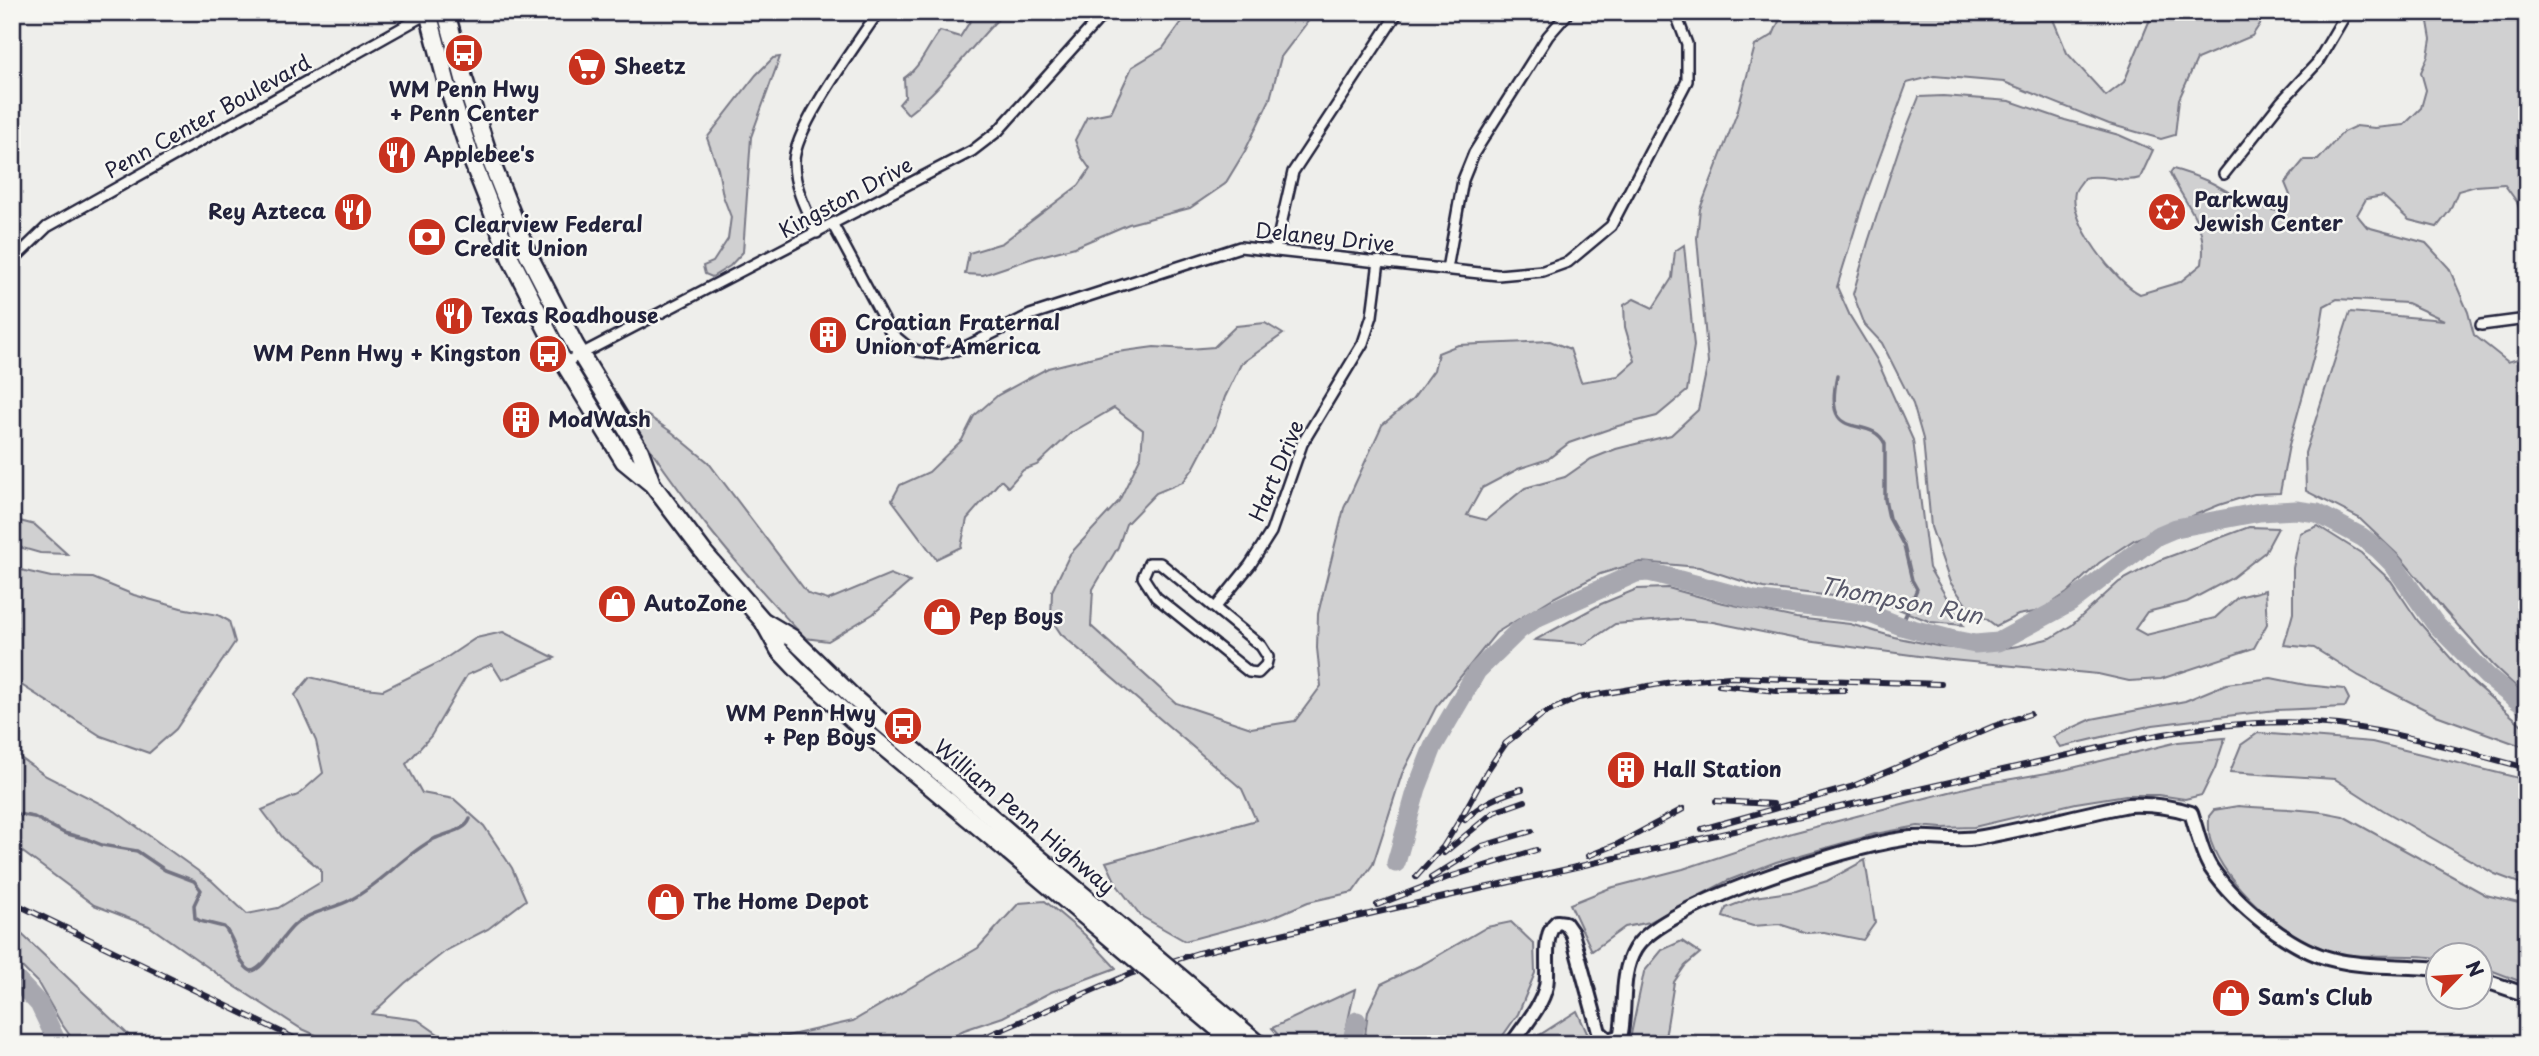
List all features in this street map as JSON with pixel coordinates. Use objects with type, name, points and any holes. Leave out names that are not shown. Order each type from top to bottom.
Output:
[{"type":"highway","name":"William Penn Highway","points":[[446,12],[467,89],[500,186],[541,282],[581,356],[640,451],[652,484]]},
{"type":"highway","name":"William Penn Highway","points":[[431,13],[447,84],[485,197],[516,269],[564,363],[624,461],[652,484],[705,554],[763,621],[792,638],[1014,847],[1236,1044]]},
{"type":"highway","name":"William Penn Highway","points":[[1014,847],[1259,1044]]},
{"type":"street","points":[[817,233],[797,188],[795,150],[804,127],[878,12]]},
{"type":"street","name":"Kingston Drive","points":[[564,363],[962,157],[990,138],[1105,12]]},
{"type":"street","points":[[1275,250],[1293,172],[1398,12]]},
{"type":"street","points":[[1447,269],[1463,180],[1474,153],[1548,36],[1569,12]]},
{"type":"street","name":"Delaney Drive","points":[[833,225],[885,325],[899,341],[928,354],[950,353],[1030,315],[1240,247],[1498,275],[1543,271],[1568,261],[1611,226],[1687,81],[1687,44],[1675,12]]},
{"type":"street","points":[[2224,174],[2281,102],[2317,63],[2347,12]]},
{"type":"street","name":"Penn Center Boulevard","points":[[12,261],[47,227],[431,13]]},
{"type":"street","name":"Hart Drive","points":[[1216,607],[1250,565],[1271,532],[1302,444],[1363,343],[1372,316],[1379,261]]},
{"type":"street","points":[[2481,326],[2527,320]]},
{"type":"street","points":[[1149,563],[1160,563],[1216,607],[1261,646],[1268,657],[1266,665],[1258,673],[1249,672],[1156,597],[1143,578],[1149,563]]},
{"type":"street","points":[[1512,1044],[1545,990],[1549,936],[1557,922],[1564,923],[1572,933],[1599,1032],[1608,1040],[1614,1040],[1621,1033],[1627,967],[1643,938],[1691,910],[1734,890],[1843,851],[1907,838],[1974,838],[2128,805],[2168,806],[2190,813],[2210,866],[2225,885],[2260,919],[2295,944],[2335,960],[2424,968]]},
{"type":"street","points":[[2494,984],[2527,995]]},
{"type":"shaded area","points":[[976,12],[1005,12],[946,78],[908,114],[899,104],[905,97],[904,78],[919,63],[940,31],[960,37]]},
{"type":"shaded area","points":[[1189,12],[1315,12],[1281,57],[1270,99],[1245,151],[1225,184],[1190,208],[1129,224],[1075,247],[983,275],[965,274],[969,253],[1002,243],[1079,185],[1090,169],[1075,140],[1087,117],[1111,112],[1132,67],[1163,48]]},
{"type":"shaded area","points":[[1783,12],[2050,12],[2067,53],[2106,96],[2124,82],[2153,12],[2268,12],[2252,36],[2197,59],[2179,99],[2175,135],[2161,139],[2109,124],[2004,82],[1934,76],[1907,83],[1864,200],[1837,287],[1850,316],[1877,360],[1913,440],[1929,568],[1963,625],[1931,622],[1891,606],[1858,599],[1763,588],[1699,567],[1640,562],[1600,574],[1553,598],[1496,633],[1436,707],[1402,774],[1373,864],[1353,892],[1308,902],[1271,918],[1185,941],[1141,916],[1117,885],[1106,862],[1256,820],[1242,789],[1061,634],[1051,619],[1052,591],[1070,554],[1119,501],[1141,456],[1143,430],[1114,408],[1071,433],[1037,465],[1023,470],[1008,487],[1001,480],[967,519],[961,547],[936,559],[892,500],[900,485],[929,472],[962,440],[974,416],[998,395],[1048,368],[1110,353],[1154,347],[1214,347],[1236,326],[1265,323],[1283,334],[1241,364],[1225,397],[1215,427],[1193,469],[1183,482],[1156,493],[1126,524],[1118,547],[1093,589],[1091,626],[1176,703],[1251,728],[1295,721],[1321,686],[1317,648],[1318,614],[1344,508],[1382,425],[1412,400],[1434,370],[1438,353],[1458,345],[1550,341],[1570,349],[1581,382],[1618,376],[1635,361],[1625,327],[1624,305],[1634,299],[1653,308],[1672,278],[1675,251],[1684,245],[1694,346],[1687,391],[1657,416],[1569,443],[1548,459],[1518,469],[1482,488],[1467,515],[1486,520],[1525,488],[1565,477],[1591,459],[1616,449],[1671,435],[1698,410],[1708,363],[1697,238],[1700,209],[1737,113],[1755,46],[1773,35]]},
{"type":"shaded area","points":[[2428,12],[2527,12],[2527,235],[2517,202],[2504,184],[2476,186],[2458,191],[2450,210],[2437,227],[2409,220],[2383,196],[2366,199],[2357,215],[2367,227],[2426,243],[2449,268],[2468,312],[2474,335],[2508,362],[2527,356],[2527,697],[2493,665],[2400,557],[2359,518],[2306,491],[2305,453],[2350,312],[2444,320],[2407,303],[2337,299],[2324,306],[2319,337],[2289,445],[2280,493],[2254,494],[2219,505],[2134,540],[2099,563],[2067,593],[2040,611],[2018,615],[1996,626],[1965,603],[1950,582],[1931,527],[1923,439],[1913,404],[1882,343],[1865,325],[1853,294],[1901,142],[1919,97],[2010,101],[2119,135],[2153,150],[2140,178],[2084,178],[2075,192],[2079,219],[2096,250],[2119,277],[2140,294],[2180,282],[2202,264],[2203,249],[2199,226],[2170,173],[2173,169],[2210,182],[2257,206],[2287,211],[2290,195],[2285,183],[2304,160],[2318,160],[2343,132],[2356,126],[2375,128],[2404,125],[2421,108],[2426,90],[2421,72],[2431,39]]},
{"type":"shaded area","points":[[780,57],[751,137],[743,252],[730,266],[712,277],[705,274],[703,266],[713,262],[728,239],[731,217],[707,138],[756,75],[773,58]]},
{"type":"shaded area","points":[[632,415],[647,415],[708,462],[808,594],[828,600],[890,574],[910,582],[873,614],[828,641],[805,638],[758,587],[692,507],[633,422]]},
{"type":"shaded area","points":[[12,519],[35,525],[67,554],[40,553],[12,545]]},
{"type":"shaded area","points":[[2318,526],[2361,553],[2391,581],[2418,621],[2469,679],[2521,724],[2527,726],[2527,748],[2436,715],[2359,676],[2314,648],[2284,645],[2293,613],[2293,568],[2300,533]]},
{"type":"shaded area","points":[[2249,527],[2278,528],[2265,552],[2232,578],[2187,602],[2147,612],[2135,629],[2146,635],[2215,618],[2238,597],[2265,590],[2267,624],[2254,648],[2161,679],[2129,681],[2098,674],[1941,659],[1807,641],[1713,622],[1677,619],[1615,624],[1585,644],[1535,640],[1601,604],[1637,589],[1668,588],[1796,618],[1850,624],[1942,647],[1986,651],[2018,646],[2051,638],[2072,625],[2119,582],[2160,560]]},
{"type":"shaded area","points":[[12,568],[51,577],[93,578],[134,595],[218,615],[229,621],[235,642],[176,729],[149,753],[101,736],[12,679]]},
{"type":"shaded area","points":[[503,632],[555,658],[502,680],[492,664],[467,675],[431,736],[406,764],[422,793],[454,799],[484,826],[512,868],[526,900],[488,929],[447,950],[405,983],[372,1014],[418,1020],[451,1043],[457,1044],[336,1044],[300,1028],[149,926],[94,905],[12,844],[12,752],[46,776],[115,811],[212,881],[247,914],[278,908],[321,882],[321,870],[283,838],[262,810],[298,795],[323,773],[316,741],[295,695],[310,677],[347,686],[383,690],[440,662],[476,638]]},
{"type":"shaded area","points":[[2271,678],[2344,689],[2349,699],[2345,707],[2276,710],[2153,725],[2060,747],[2053,737],[2092,719],[2185,701],[2226,684]]},
{"type":"shaded area","points":[[2258,733],[2372,742],[2527,780],[2527,886],[2495,874],[2383,810],[2335,779],[2230,772],[2241,745]]},
{"type":"shaded area","points":[[2225,738],[2202,795],[2185,799],[2158,795],[2126,795],[2076,803],[1974,827],[1918,826],[1875,834],[1776,862],[1727,881],[1650,922],[1625,927],[1592,951],[1570,904],[1610,888],[1683,869],[1792,833],[1977,785],[2064,770],[2178,742]]},
{"type":"shaded area","points":[[2238,806],[2304,810],[2343,816],[2486,895],[2527,905],[2527,984],[2494,971],[2494,940],[2424,940],[2424,956],[2351,955],[2325,950],[2309,943],[2274,921],[2229,875],[2211,842],[2209,816],[2214,810]]},
{"type":"shaded area","points":[[1865,860],[1875,923],[1863,940],[1824,932],[1807,933],[1779,924],[1753,926],[1723,917],[1726,908],[1754,897],[1796,891],[1827,881]]},
{"type":"shaded area","points":[[1045,901],[1085,935],[1116,968],[1051,992],[1003,1017],[964,1030],[936,1044],[705,1044],[750,1033],[769,1040],[853,1021],[978,948],[1019,903]]},
{"type":"shaded area","points":[[1511,922],[1534,944],[1535,973],[1518,1014],[1497,1044],[1364,1044],[1368,1011],[1381,984],[1425,963],[1487,927]]},
{"type":"shaded area","points":[[12,925],[138,1044],[76,1044],[38,983],[12,957]]},
{"type":"shaded area","points":[[1682,941],[1700,953],[1685,966],[1674,982],[1664,1044],[1629,1044],[1644,972],[1662,950]]},
{"type":"shaded area","points":[[1355,989],[1343,1044],[1286,1044],[1272,1028]]},
{"type":"shaded area","points":[[1577,1011],[1592,1044],[1531,1044],[1535,1038]]},
{"type":"waterway","points":[[1837,376],[1834,398],[1836,412],[1850,425],[1878,435],[1885,444],[1885,499],[1889,518],[1904,546],[1912,580],[1917,589],[1901,626]]},
{"type":"waterway","name":"Thompson Run","points":[[1396,863],[1417,788],[1433,747],[1477,671],[1519,630],[1538,617],[1636,573],[1648,572],[1754,600],[1870,614],[1901,626],[1975,644],[1998,642],[2070,603],[2157,536],[2176,528],[2260,512],[2296,510],[2317,513],[2362,537],[2379,550],[2393,564],[2434,622],[2487,676],[2527,708]]},
{"type":"waterway","points":[[12,813],[34,817],[64,833],[102,845],[137,851],[165,870],[194,881],[201,890],[194,905],[195,918],[224,927],[242,962],[251,971],[268,958],[298,922],[363,892],[423,846],[464,827],[470,819]]},
{"type":"waterway","name":"Thompson Run","points":[[12,975],[39,1004],[58,1044]]},
{"type":"waterway","name":"Thompson Run","points":[[1351,1044],[1357,1021]]},
{"type":"railway","points":[[1416,877],[1443,847],[1506,743],[1543,714],[1578,698],[1672,682],[1730,677],[1941,684]]},
{"type":"railway","points":[[1719,685],[1777,691],[1844,690]]},
{"type":"railway","points":[[1702,829],[1851,787],[1994,726],[2030,714]]},
{"type":"railway","points":[[969,1044],[1130,974],[1198,953],[2167,733],[2265,723],[2339,725],[2410,738],[2527,768]]},
{"type":"railway","points":[[1465,820],[1491,800],[1522,789]]},
{"type":"railway","points":[[1444,853],[1494,812],[1525,801]]},
{"type":"railway","points":[[1716,801],[1773,804]]},
{"type":"railway","points":[[1588,856],[1618,844],[1683,809]]},
{"type":"railway","points":[[1431,878],[1482,846],[1532,831]]},
{"type":"railway","points":[[1377,905],[1446,878],[1536,850]]},
{"type":"railway","points":[[12,902],[306,1044]]},
{"type":"place","name":"WM Penn Hwy + Penn Center","points":[[464,53]]},
{"type":"place","name":"Sheetz","points":[[587,67]]},
{"type":"place","name":"Applebee's","points":[[397,155]]},
{"type":"place","name":"Rey Azteca","points":[[353,212]]},
{"type":"place","name":"Parkway Jewish Center","points":[[2167,212]]},
{"type":"place","name":"Clearview Federal Credit Union","points":[[427,237]]},
{"type":"place","name":"Texas Roadhouse","points":[[454,316]]},
{"type":"place","name":"Croatian Fraternal Union of America","points":[[828,335]]},
{"type":"place","name":"WM Penn Hwy + Kingston","points":[[548,354]]},
{"type":"place","name":"ModWash","points":[[521,420]]},
{"type":"place","name":"AutoZone","points":[[617,604]]},
{"type":"place","name":"Pep Boys","points":[[942,617]]},
{"type":"place","name":"WM Penn Hwy + Pep Boys","points":[[903,726]]},
{"type":"place","name":"Hall Station","points":[[1626,770]]},
{"type":"place","name":"The Home Depot","points":[[666,902]]},
{"type":"place","name":"Sam's Club","points":[[2231,998]]}]
